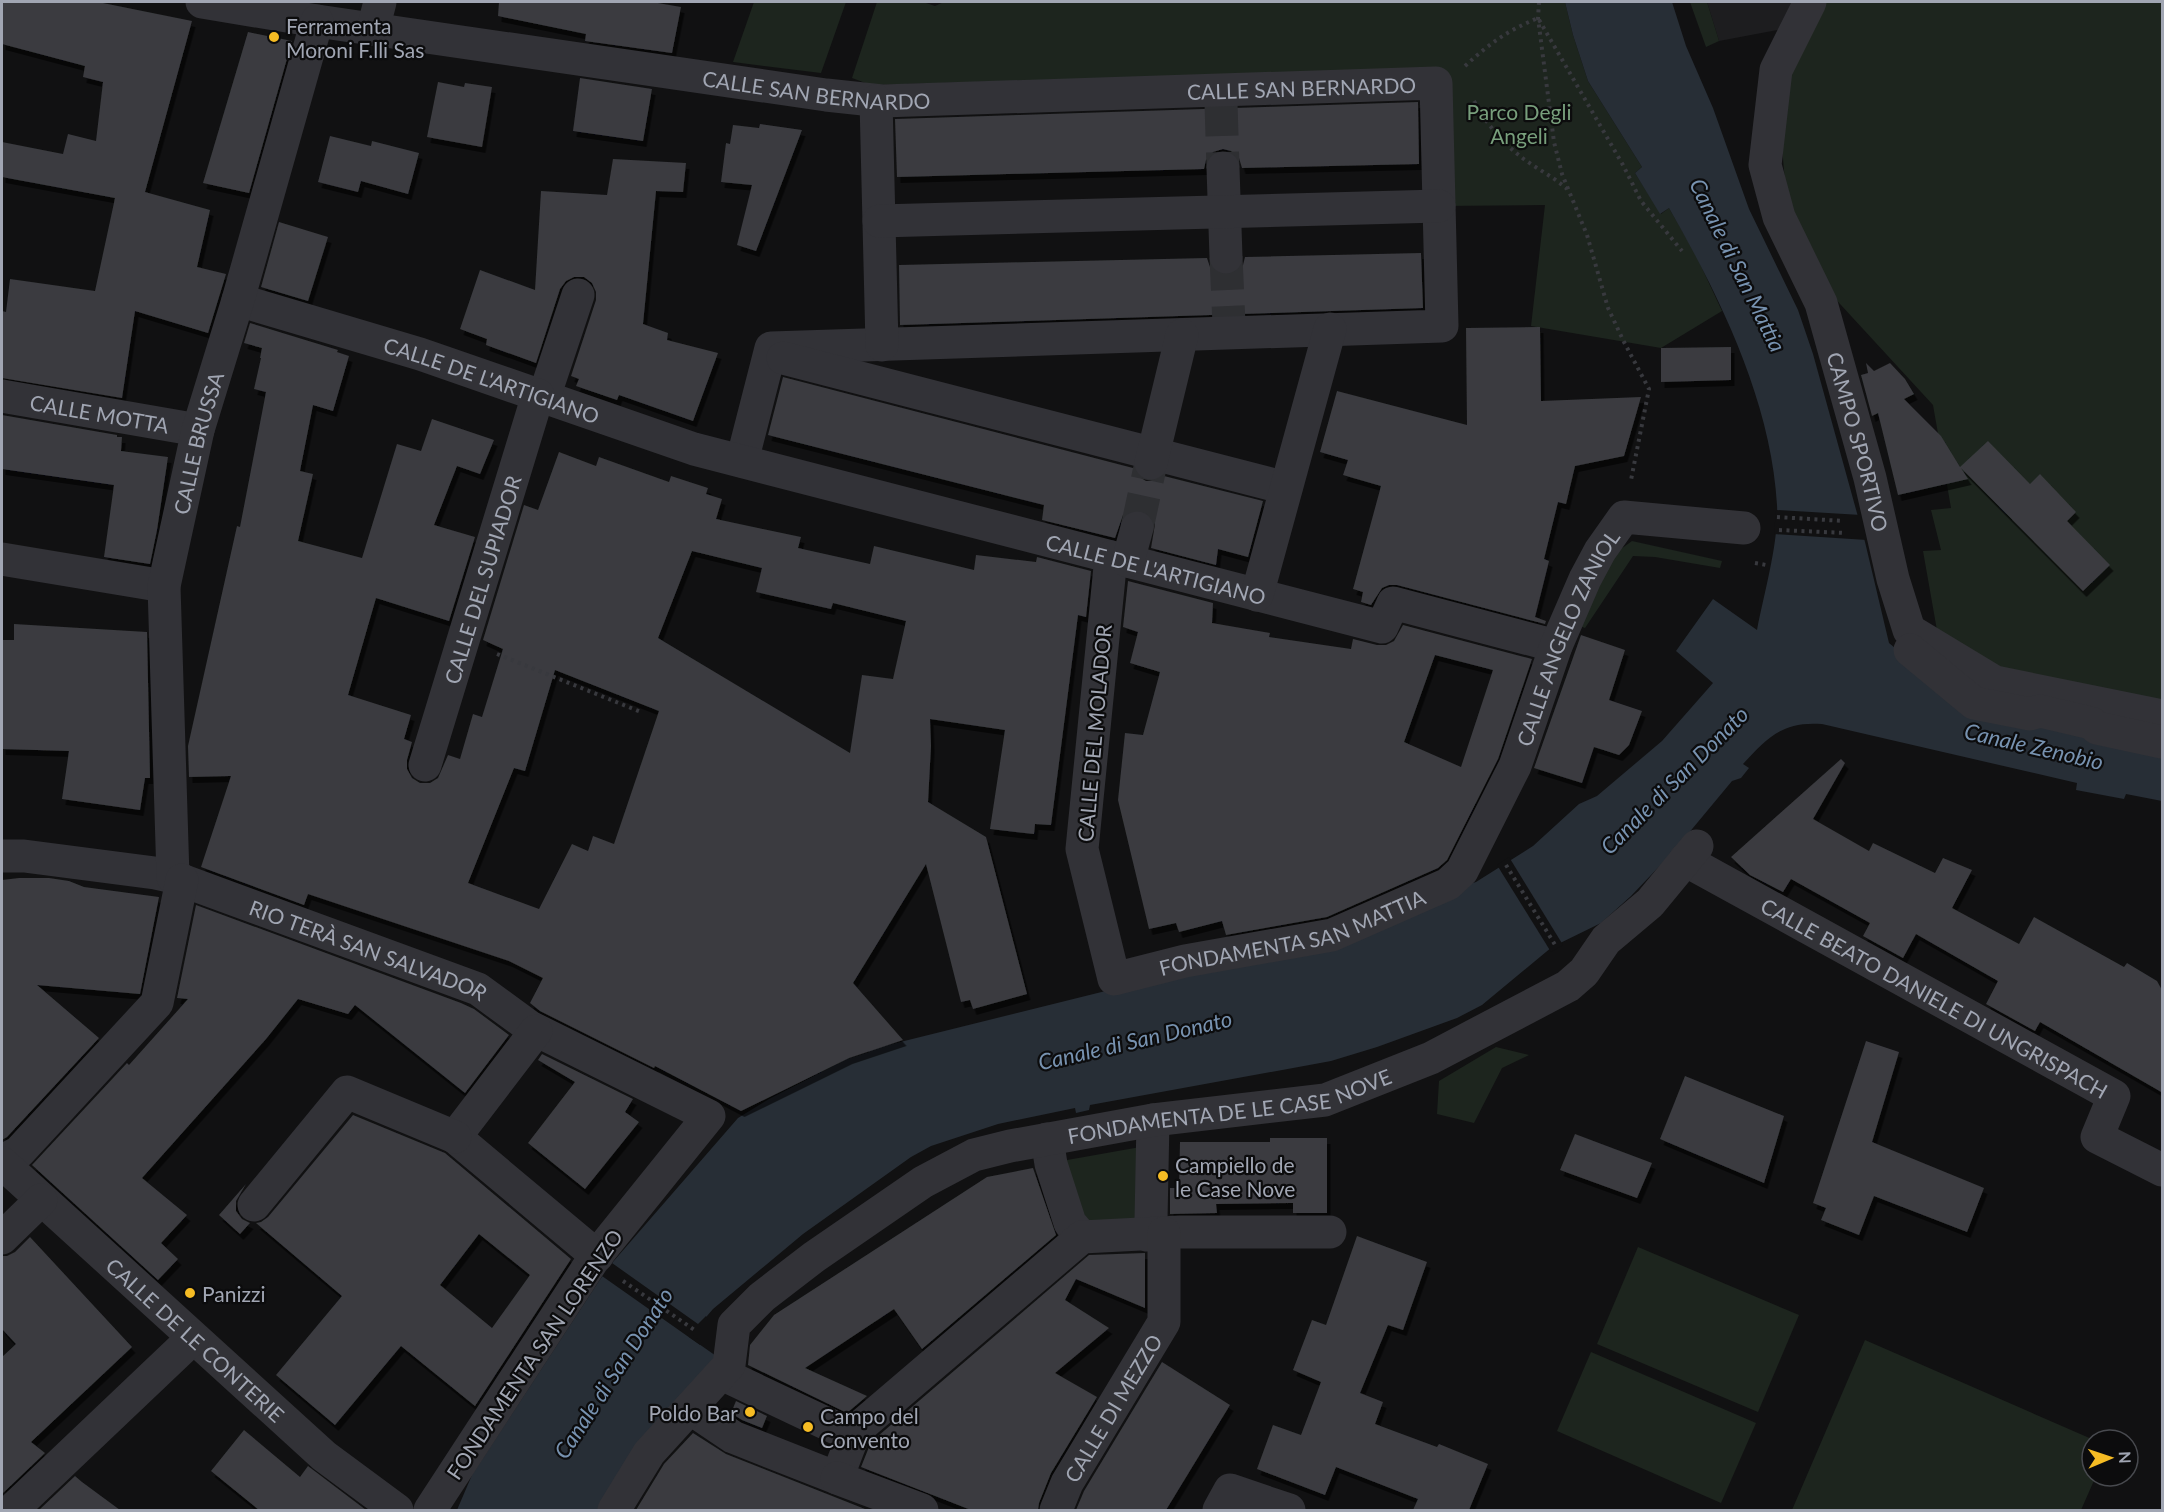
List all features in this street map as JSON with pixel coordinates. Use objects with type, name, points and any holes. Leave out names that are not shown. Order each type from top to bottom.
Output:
[{"type":"street","name":"CALLE SAN BERNARDO","points":[[202,2],[317,21],[376,15],[814,93],[876,100],[1221,97],[1442,82]]},
{"type":"street","name":"CAMPO SPORTIVO","points":[[1810,2],[1776,70],[1765,165],[1779,217],[1821,303],[1870,478],[1868,526],[1893,579],[1909,630],[1995,682],[2163,716]]},
{"type":"street","name":"CALLE BRUSSA","points":[[2,1162],[19,1152],[157,1003],[178,879],[164,586],[198,430],[238,300],[317,21]]},
{"type":"street","points":[[742,461],[771,348],[1182,334],[1229,328],[1330,329],[1442,326],[1439,206],[1442,82]]},
{"type":"street","points":[[876,100],[882,345]]},
{"type":"street","points":[[1223,168],[1226,257]]},
{"type":"street","points":[[879,221],[1439,206]]},
{"type":"street","name":"CALLE DEL SUPIADOR","points":[[425,765],[541,396],[578,295]]},
{"type":"street","name":"CALLE DE L'ARTIGIANO","points":[[238,300],[420,354],[694,449],[1382,627],[1393,603],[1556,646]]},
{"type":"street","points":[[1257,595],[1330,329]]},
{"type":"street","points":[[1153,458],[1182,334]]},
{"type":"street","points":[[770,355],[1153,458],[1286,488]]},
{"type":"street","name":"CALLE MOTTA","points":[[2,396],[198,430]]},
{"type":"street","name":"CALLE ANGELO ZANIOL","points":[[1462,871],[1487,834],[1515,766],[1556,646],[1600,551],[1624,517],[1759,529]]},
{"type":"street","name":"CALLE DEL MOLADOR","points":[[1114,979],[1082,849],[1120,559],[1137,528]]},
{"type":"street","points":[[2,559],[164,586]]},
{"type":"street","points":[[1893,579],[1881,582],[1896,639],[1974,703],[2030,714],[2040,711],[2091,723],[2097,728],[2163,742]]},
{"type":"street","name":"FONDAMENTA DE LE CASE NOVE","points":[[614,1510],[649,1453],[690,1408],[723,1346],[762,1297],[814,1257],[923,1182],[974,1155],[1047,1139],[1153,1120],[1325,1100],[1431,1058],[1558,991],[1568,966],[1584,972],[1606,940],[1691,853]]},
{"type":"street","name":"CALLE BEATO DANIELE DI UNGRISPACH","points":[[1691,853],[2114,1096],[2097,1137],[2163,1170]]},
{"type":"street","name":"RIO TERÀ SAN SALVADOR","points":[[2,856],[24,856],[155,873],[178,879],[478,989],[537,1030],[709,1116]]},
{"type":"street","name":"FONDAMENTA SAN MATTIA","points":[[1114,979],[1185,961],[1332,935],[1448,884],[1462,871]]},
{"type":"street","points":[[455,1137],[537,1030]]},
{"type":"street","points":[[254,1205],[347,1092],[455,1137],[597,1256]]},
{"type":"street","name":"FONDAMENTA SAN LORENZO","points":[[430,1510],[597,1256],[709,1116]]},
{"type":"street","name":"CALLE DI MEZZO","points":[[1056,1510],[1067,1482],[1164,1322],[1156,1234],[1151,1220],[1153,1120]]},
{"type":"street","points":[[1047,1139],[1050,1164],[1070,1223],[1082,1237]]},
{"type":"street","name":"CALLE DE LE CONTERIE","points":[[2,1162],[324,1456],[397,1510]]},
{"type":"street","points":[[2,1238],[41,1200]]},
{"type":"street","points":[[837,1478],[856,1430],[1082,1237],[1330,1232]]},
{"type":"street","points":[[12,1510],[193,1338]]},
{"type":"street","points":[[723,1346],[853,1436]]},
{"type":"street","points":[[690,1408],[733,1437],[922,1510]]},
{"type":"street","points":[[1219,1510],[1230,1490],[1289,1510]]},
{"type":"path","points":[[1539,2],[1538,18],[1554,142],[1568,189],[1587,235],[1608,308],[1649,389],[1624,517]]},
{"type":"path","points":[[1442,82],[1509,30],[1538,18]]},
{"type":"path","points":[[1538,18],[1618,155],[1641,201],[1682,251]]},
{"type":"path","points":[[1442,82],[1461,86],[1472,96],[1482,115],[1501,139],[1527,162],[1549,174],[1568,189]]},
{"type":"path","points":[[1776,517],[1868,526]]},
{"type":"path","points":[[1759,529],[1868,526]]},
{"type":"path","points":[[463,640],[641,712]]},
{"type":"path","points":[[1487,834],[1568,966]]},
{"type":"path","points":[[622,1280],[723,1346]]},
{"type":"shaded area","points":[[1707,2],[1799,2],[1783,29],[1719,41]]},
{"type":"green space","points":[[754,2],[846,2],[821,73],[733,62]]},
{"type":"green space","name":"Parco Degli Angeli","points":[[877,2],[923,2],[935,6],[944,2],[1565,2],[1588,81],[1642,167],[1635,173],[1661,214],[1669,208],[1695,253],[1722,311],[1661,348],[1531,326],[1545,205],[1439,206],[1439,69],[871,85],[852,78]]},
{"type":"green space","points":[[1690,2],[1707,2],[1719,41],[1706,47]]},
{"type":"green space","points":[[1822,2],[2162,2],[2162,703],[2000,669],[1938,636],[1923,551],[1941,550],[1931,510],[1951,508],[1933,405],[1829,292],[1806,253],[1785,181],[1781,136],[1792,62]]},
{"type":"green space","points":[[1632,541],[1722,561],[1720,568],[1655,557],[1633,556],[1585,628],[1577,625],[1610,557]]},
{"type":"green space","points":[[1496,1047],[1529,1055],[1502,1068],[1474,1123],[1437,1114],[1439,1081]]},
{"type":"green space","points":[[1146,1146],[1145,1219],[1075,1222],[1056,1162]]},
{"type":"green space","points":[[1638,1247],[1799,1315],[1758,1412],[1597,1344]]},
{"type":"green space","points":[[1865,1340],[2080,1434],[2080,1488],[2091,1488],[2081,1510],[1792,1510]]},
{"type":"green space","points":[[1591,1352],[1756,1423],[1721,1503],[1557,1431]]},
{"type":"water","points":[[1565,2],[1672,2],[1686,46],[1713,108],[1749,209],[1798,310],[1813,354],[1865,542],[1889,643],[1968,708],[2162,748],[2162,801],[2126,794],[2124,799],[2076,790],[2077,783],[1822,724],[1786,728],[1760,746],[1743,764],[1749,768],[1741,778],[1732,781],[1673,852],[1631,896],[1601,923],[1552,947],[1482,1005],[1457,1018],[1331,1061],[1090,1105],[1089,1110],[1076,1113],[1075,1108],[998,1124],[931,1146],[911,1157],[803,1234],[713,1309],[689,1337],[719,1358],[602,1510],[457,1510],[472,1475],[599,1281],[738,1118],[769,1099],[847,1059],[869,1052],[868,1050],[1174,974],[1476,882],[1533,846],[1579,804],[1597,796],[1662,741],[1713,683],[1676,651],[1713,599],[1757,630],[1776,535],[1777,505],[1773,466],[1754,389],[1707,277],[1669,208],[1660,214],[1635,173],[1642,167],[1588,81]]},
{"type":"pier","points":[[1776,510],[1861,515],[1867,540],[1774,534]]},
{"type":"pier","points":[[1509,857],[1563,945],[1551,952],[1497,865]]},
{"type":"pier","points":[[612,1263],[698,1324],[706,1316],[708,1319],[693,1336],[702,1342],[700,1345],[602,1276]]},
{"type":"building","points":[[2,2],[98,2],[192,21],[145,192],[210,210],[197,267],[226,274],[208,333],[135,311],[122,398],[2,378],[2,311],[6,312],[10,279],[95,291],[115,198],[2,177],[2,142],[63,154],[68,134],[96,141],[103,82],[83,77],[85,66],[2,44]]},
{"type":"building","points":[[499,2],[652,2],[681,7],[672,53],[585,41],[586,34],[498,16]]},
{"type":"building","points":[[248,32],[292,41],[249,193],[203,183]]},
{"type":"building","points":[[580,78],[652,89],[643,141],[573,131]]},
{"type":"building","points":[[438,82],[464,87],[465,83],[492,87],[482,147],[427,137]]},
{"type":"building","points":[[1418,102],[1419,164],[1242,168],[1239,158],[1231,151],[1223,149],[1213,152],[1206,160],[1204,169],[897,177],[895,119]]},
{"type":"building","points":[[760,124],[802,130],[756,251],[737,245],[752,185],[721,182],[726,143],[730,144],[733,125],[759,128]]},
{"type":"building","points":[[330,136],[371,146],[372,141],[419,153],[408,194],[361,181],[358,192],[318,182]]},
{"type":"building","points":[[613,159],[686,163],[683,192],[656,191],[643,324],[668,333],[667,340],[718,353],[693,421],[619,395],[617,400],[576,386],[579,379],[571,376],[596,300],[596,292],[592,283],[584,277],[574,277],[566,281],[560,289],[536,363],[486,345],[487,339],[460,329],[480,270],[535,290],[541,191],[607,195]]},
{"type":"building","points":[[279,222],[328,237],[308,301],[261,287]]},
{"type":"building","points":[[1421,253],[1423,308],[900,325],[899,265],[1207,258],[1210,267],[1226,276],[1236,273],[1243,265],[1245,257]]},
{"type":"building","points":[[250,323],[338,350],[337,352],[349,356],[333,411],[313,405],[300,471],[313,474],[298,541],[362,558],[397,444],[421,451],[432,419],[494,440],[480,474],[457,466],[434,525],[475,537],[449,621],[376,598],[348,695],[411,715],[404,739],[412,742],[407,769],[412,778],[420,783],[430,783],[438,778],[448,755],[460,759],[473,714],[482,717],[503,649],[483,640],[524,505],[538,510],[559,452],[596,466],[599,457],[669,482],[671,476],[708,488],[706,494],[722,499],[716,519],[801,537],[798,548],[870,564],[874,546],[974,570],[976,555],[1036,562],[1037,557],[1091,571],[1086,617],[1078,615],[1051,825],[1035,824],[1034,834],[990,829],[1005,730],[930,719],[928,802],[986,837],[1027,994],[973,1009],[970,1000],[961,1002],[926,864],[853,983],[903,1040],[849,1058],[741,1111],[655,1066],[654,1068],[540,1011],[530,1003],[543,978],[509,961],[308,894],[304,905],[201,867],[231,776],[189,777],[188,746],[237,526],[240,527],[266,392],[254,389],[262,348],[244,343]],"holes":[[[692,551],[762,568],[756,592],[831,609],[833,603],[906,621],[893,679],[862,675],[850,753],[658,638]],[[555,670],[659,711],[614,844],[593,836],[588,851],[572,844],[539,909],[468,883],[514,768],[525,771]]]},
{"type":"building","points":[[1540,327],[1541,401],[1641,397],[1624,456],[1575,466],[1566,504],[1558,502],[1544,559],[1549,561],[1535,617],[1546,621],[1545,624],[1397,585],[1382,588],[1371,605],[1361,602],[1363,592],[1353,589],[1381,486],[1343,475],[1348,460],[1320,452],[1337,391],[1467,425],[1466,328]]},
{"type":"building","points":[[1731,347],[1731,380],[1661,382],[1661,348]]},
{"type":"building","points":[[1866,363],[1874,371],[1890,363],[1905,379],[1914,394],[1904,399],[1941,436],[1960,467],[1988,441],[2030,484],[2040,474],[2076,512],[2067,521],[2110,565],[2083,591],[1961,468],[1968,479],[1898,495],[1878,413],[1872,416],[1861,375],[1868,373]]},
{"type":"building","points":[[783,377],[1133,468],[1138,476],[1146,481],[1156,481],[1164,476],[1263,501],[1248,557],[1218,549],[1216,565],[1151,548],[1155,524],[1151,515],[1141,510],[1132,510],[1123,515],[1115,538],[1042,520],[1044,505],[768,435]]},
{"type":"building","points":[[2,415],[117,435],[117,437],[122,437],[121,451],[168,457],[150,564],[104,557],[114,485],[2,469]]},
{"type":"building","points":[[1128,581],[1213,603],[1212,623],[1270,633],[1269,637],[1351,649],[1353,639],[1386,645],[1394,641],[1403,625],[1532,659],[1498,759],[1447,860],[1438,868],[1327,917],[1226,935],[1222,921],[1179,932],[1176,923],[1149,929],[1118,800],[1125,733],[1143,735],[1160,672],[1130,663],[1138,632],[1123,627]],"holes":[[[1435,655],[1493,670],[1461,767],[1404,742]]]},
{"type":"building","points":[[14,624],[147,632],[150,778],[145,778],[140,810],[62,799],[69,751],[2,749],[2,640],[14,640]]},
{"type":"building","points":[[1581,635],[1625,650],[1609,700],[1642,711],[1629,745],[1619,755],[1594,747],[1582,783],[1534,768]]},
{"type":"building","points":[[1841,759],[1845,763],[1813,819],[1869,851],[1873,843],[1935,873],[1943,858],[1972,870],[1952,908],[2019,944],[2034,917],[2124,967],[2127,963],[2157,981],[2163,992],[2163,1093],[2040,1022],[2035,1031],[1986,1004],[1998,981],[1916,934],[1903,958],[1863,936],[1870,923],[1791,879],[1783,892],[1750,875],[1731,857]]},
{"type":"building","points":[[49,878],[69,881],[84,887],[159,897],[140,994],[37,985],[99,1038],[2,1140],[2,880]]},
{"type":"building","points":[[196,905],[461,1003],[474,1009],[509,1035],[465,1093],[355,1005],[348,1014],[298,999],[266,1039],[142,1178],[187,1215],[161,1243],[178,1259],[158,1280],[32,1165],[127,1063],[129,1065],[188,999],[177,998]]},
{"type":"building","points":[[1866,1041],[1899,1052],[1872,1142],[1984,1188],[1967,1232],[1874,1196],[1859,1235],[1821,1220],[1826,1208],[1813,1203]]},
{"type":"building","points":[[542,1054],[633,1099],[625,1112],[639,1122],[585,1189],[528,1143],[575,1082],[538,1060]]},
{"type":"building","points":[[1685,1076],[1784,1116],[1764,1183],[1660,1139]]},
{"type":"building","points":[[353,1115],[445,1153],[571,1259],[475,1406],[401,1346],[335,1425],[276,1375],[342,1296],[256,1223],[268,1217]],"holes":[[[479,1234],[530,1275],[492,1328],[440,1285]]]},
{"type":"building","points":[[1575,1134],[1652,1163],[1637,1198],[1560,1170]]},
{"type":"building","points":[[1270,1138],[1327,1138],[1327,1213],[1293,1213],[1293,1203],[1216,1204],[1217,1213],[1170,1214],[1170,1188],[1179,1188],[1180,1142],[1270,1142]]},
{"type":"building","points":[[1033,1168],[1056,1235],[922,1349],[894,1309],[805,1368],[867,1396],[847,1413],[748,1365],[750,1345],[774,1315],[987,1177]]},
{"type":"building","points":[[246,1184],[236,1201],[236,1211],[242,1219],[250,1223],[240,1234],[219,1215]]},
{"type":"building","points":[[1357,1236],[1427,1262],[1403,1330],[1388,1325],[1360,1393],[1383,1402],[1375,1424],[1437,1447],[1439,1444],[1488,1464],[1469,1510],[1413,1510],[1418,1499],[1336,1467],[1325,1495],[1257,1469],[1273,1425],[1301,1435],[1321,1382],[1293,1370],[1312,1320],[1326,1325]]},
{"type":"building","points":[[30,1237],[132,1347],[31,1442],[45,1453],[2,1494],[2,1357],[16,1344],[2,1329],[2,1256],[15,1252]]},
{"type":"building","points":[[1145,1253],[1145,1308],[1076,1279],[1065,1300],[1109,1328],[1055,1373],[1097,1397],[1051,1473],[1038,1510],[971,1510],[861,1467],[871,1442],[1089,1255]]},
{"type":"building","points":[[1162,1362],[1230,1405],[1166,1510],[1076,1510],[1084,1491]]},
{"type":"building","name":"Poldo Bar","points":[[736,1401],[767,1416],[762,1428],[731,1413]]},
{"type":"building","points":[[244,1430],[300,1477],[308,1466],[366,1510],[259,1510],[211,1471]]},
{"type":"building","points":[[693,1433],[726,1454],[865,1510],[636,1510],[664,1464]]},
{"type":"building","points":[[75,1476],[82,1482],[120,1510],[39,1510]]},
{"type":"tunnel","points":[[1221,103],[1223,168]]},
{"type":"tunnel","points":[[1226,257],[1229,324]]},
{"type":"tunnel","points":[[1137,528],[1151,463]]},
{"type":"place","name":"Ferramenta Moroni F.lli Sas","points":[[274,37]]},
{"type":"place","name":"Campiello de le Case Nove","points":[[1163,1176]]},
{"type":"place","name":"Panizzi","points":[[190,1293]]},
{"type":"place","name":"Poldo Bar","points":[[750,1412]]},
{"type":"place","name":"Campo del Convento","points":[[808,1427]]},
{"type":"water label","name":"Canale di San Mattia","points":[[1738,265]]},
{"type":"water label","name":"Canale Zenobio","points":[[2034,746]]},
{"type":"water label","name":"Canale di San Donato","points":[[1674,780]]},
{"type":"water label","name":"Canale di San Donato","points":[[1135,1040]]},
{"type":"water label","name":"Canale di San Donato","points":[[613,1373]]}]
